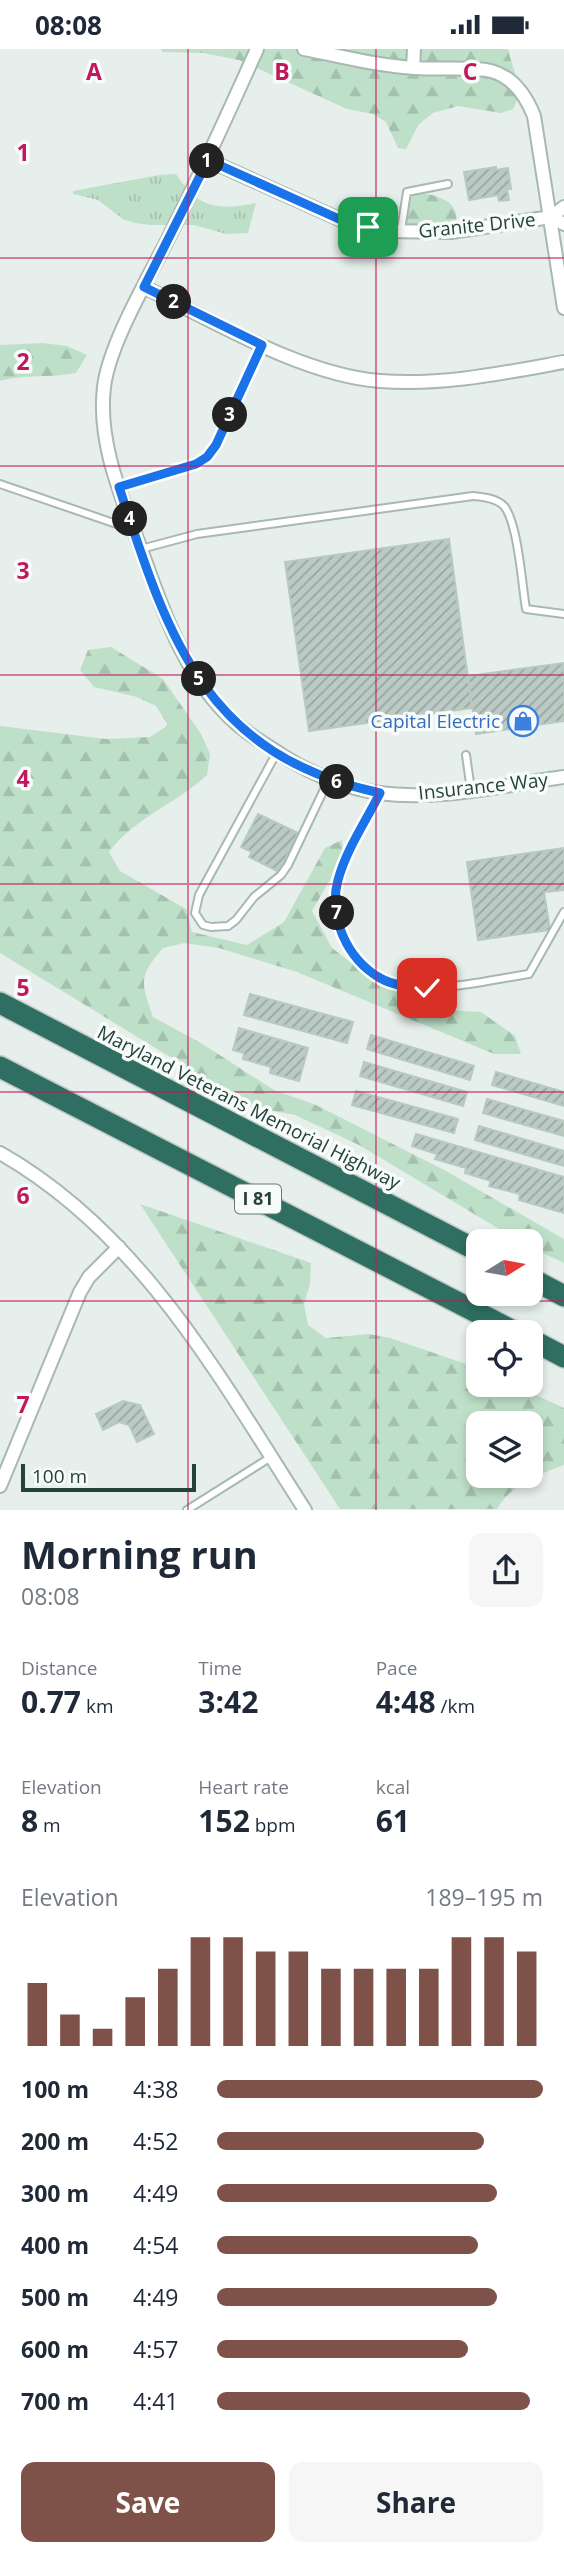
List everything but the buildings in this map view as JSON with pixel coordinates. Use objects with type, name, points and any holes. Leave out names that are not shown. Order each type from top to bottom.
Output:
[{"type":"highway","name":"Maryland Veterans Memorial Highway","points":[[0,1003],[466,1245]]},
{"type":"highway","name":"I 81","points":[[0,1067],[493,1320]]},
{"type":"highway","points":[[543,1285],[564,1296]]},
{"type":"highway","points":[[543,1346],[564,1357]]},
{"type":"street","name":"Insurance Way","points":[[257,49],[208,160],[117,345],[104,385],[103,424],[119,487],[163,611],[192,670],[214,700],[238,725],[276,752],[329,779],[380,793],[417,795],[564,778]]},
{"type":"street","points":[[304,49],[375,64],[492,71],[521,90],[534,116],[564,308]]},
{"type":"street","points":[[413,68],[414,49]]},
{"type":"street","name":"Granite Drive","points":[[208,160],[339,219],[401,232],[451,232],[551,217],[564,207]]},
{"type":"street","name":"Granite Drive","points":[[551,217],[564,224]]},
{"type":"street","points":[[144,287],[262,345],[333,372],[377,381],[449,382],[564,362]]},
{"type":"street","points":[[0,1153],[56,1192],[119,1247],[149,1279],[178,1316],[305,1510]]},
{"type":"street","points":[[0,1486],[80,1292],[89,1277],[119,1247]]},
{"type":"lane","points":[[401,232],[407,192],[448,184]]},
{"type":"lane","points":[[119,487],[196,464],[207,457],[216,445],[262,345]]},
{"type":"lane","points":[[0,484],[133,530]]},
{"type":"lane","points":[[141,549],[197,534],[473,496],[489,498],[502,504],[513,527],[526,609],[564,614]]},
{"type":"lane","points":[[276,752],[199,895],[195,912],[203,925],[228,926],[263,887],[281,874],[329,779]]},
{"type":"lane","points":[[466,755],[471,790]]},
{"type":"lane","points":[[380,793],[346,859],[338,880],[335,901],[342,935],[352,953],[380,978],[397,985],[427,988],[529,974],[564,912]]},
{"type":"lane","points":[[187,1510],[271,1457]]},
{"type":"green space","points":[[161,49],[508,49],[517,79],[518,94],[513,109],[501,113],[458,106],[433,113],[419,124],[406,149],[398,148],[386,122],[373,114],[347,109],[239,60],[203,53],[163,52]]},
{"type":"green space","points":[[176,174],[192,194],[210,204],[230,207],[256,203],[248,233],[226,234],[194,225],[134,223],[123,219],[98,200],[73,194],[73,191]]},
{"type":"green space","points":[[409,191],[449,202],[454,207],[456,223],[450,228],[398,226]]},
{"type":"green space","points":[[43,343],[67,346],[87,355],[76,373],[0,381],[0,345]]},
{"type":"green space","points":[[111,647],[163,679],[201,734],[210,754],[207,775],[130,830],[109,852],[120,871],[186,909],[192,932],[247,945],[284,922],[325,848],[342,840],[343,857],[312,911],[332,948],[371,978],[428,1009],[481,1012],[515,1036],[521,1054],[494,1054],[297,972],[219,948],[184,943],[163,948],[146,973],[144,987],[153,1017],[201,1043],[274,1090],[316,1105],[446,1171],[564,1239],[564,1263],[543,1253],[543,1229],[499,1229],[359,1145],[295,1115],[252,1107],[0,953],[0,726],[106,739],[150,737],[168,725],[156,706],[137,697],[94,687],[80,670],[88,650]]},
{"type":"green space","points":[[140,1204],[311,1263],[310,1284],[304,1304],[308,1325],[326,1338],[369,1334],[390,1338],[466,1364],[466,1397],[540,1397],[564,1408],[564,1465],[543,1474],[543,1411],[466,1411],[466,1488],[517,1488],[497,1509],[340,1509]]},
{"type":"place","name":"Capital Electric","points":[[523,721]]},
{"type":"route","points":[[368,227],[339,219],[208,160],[144,287],[262,345],[216,445],[207,457],[196,464],[119,487],[176,641],[192,670],[214,700],[238,725],[292,761],[329,779],[380,793],[338,880],[335,901],[337,918],[342,935],[352,953],[365,967],[380,978],[397,985],[427,988]]}]
